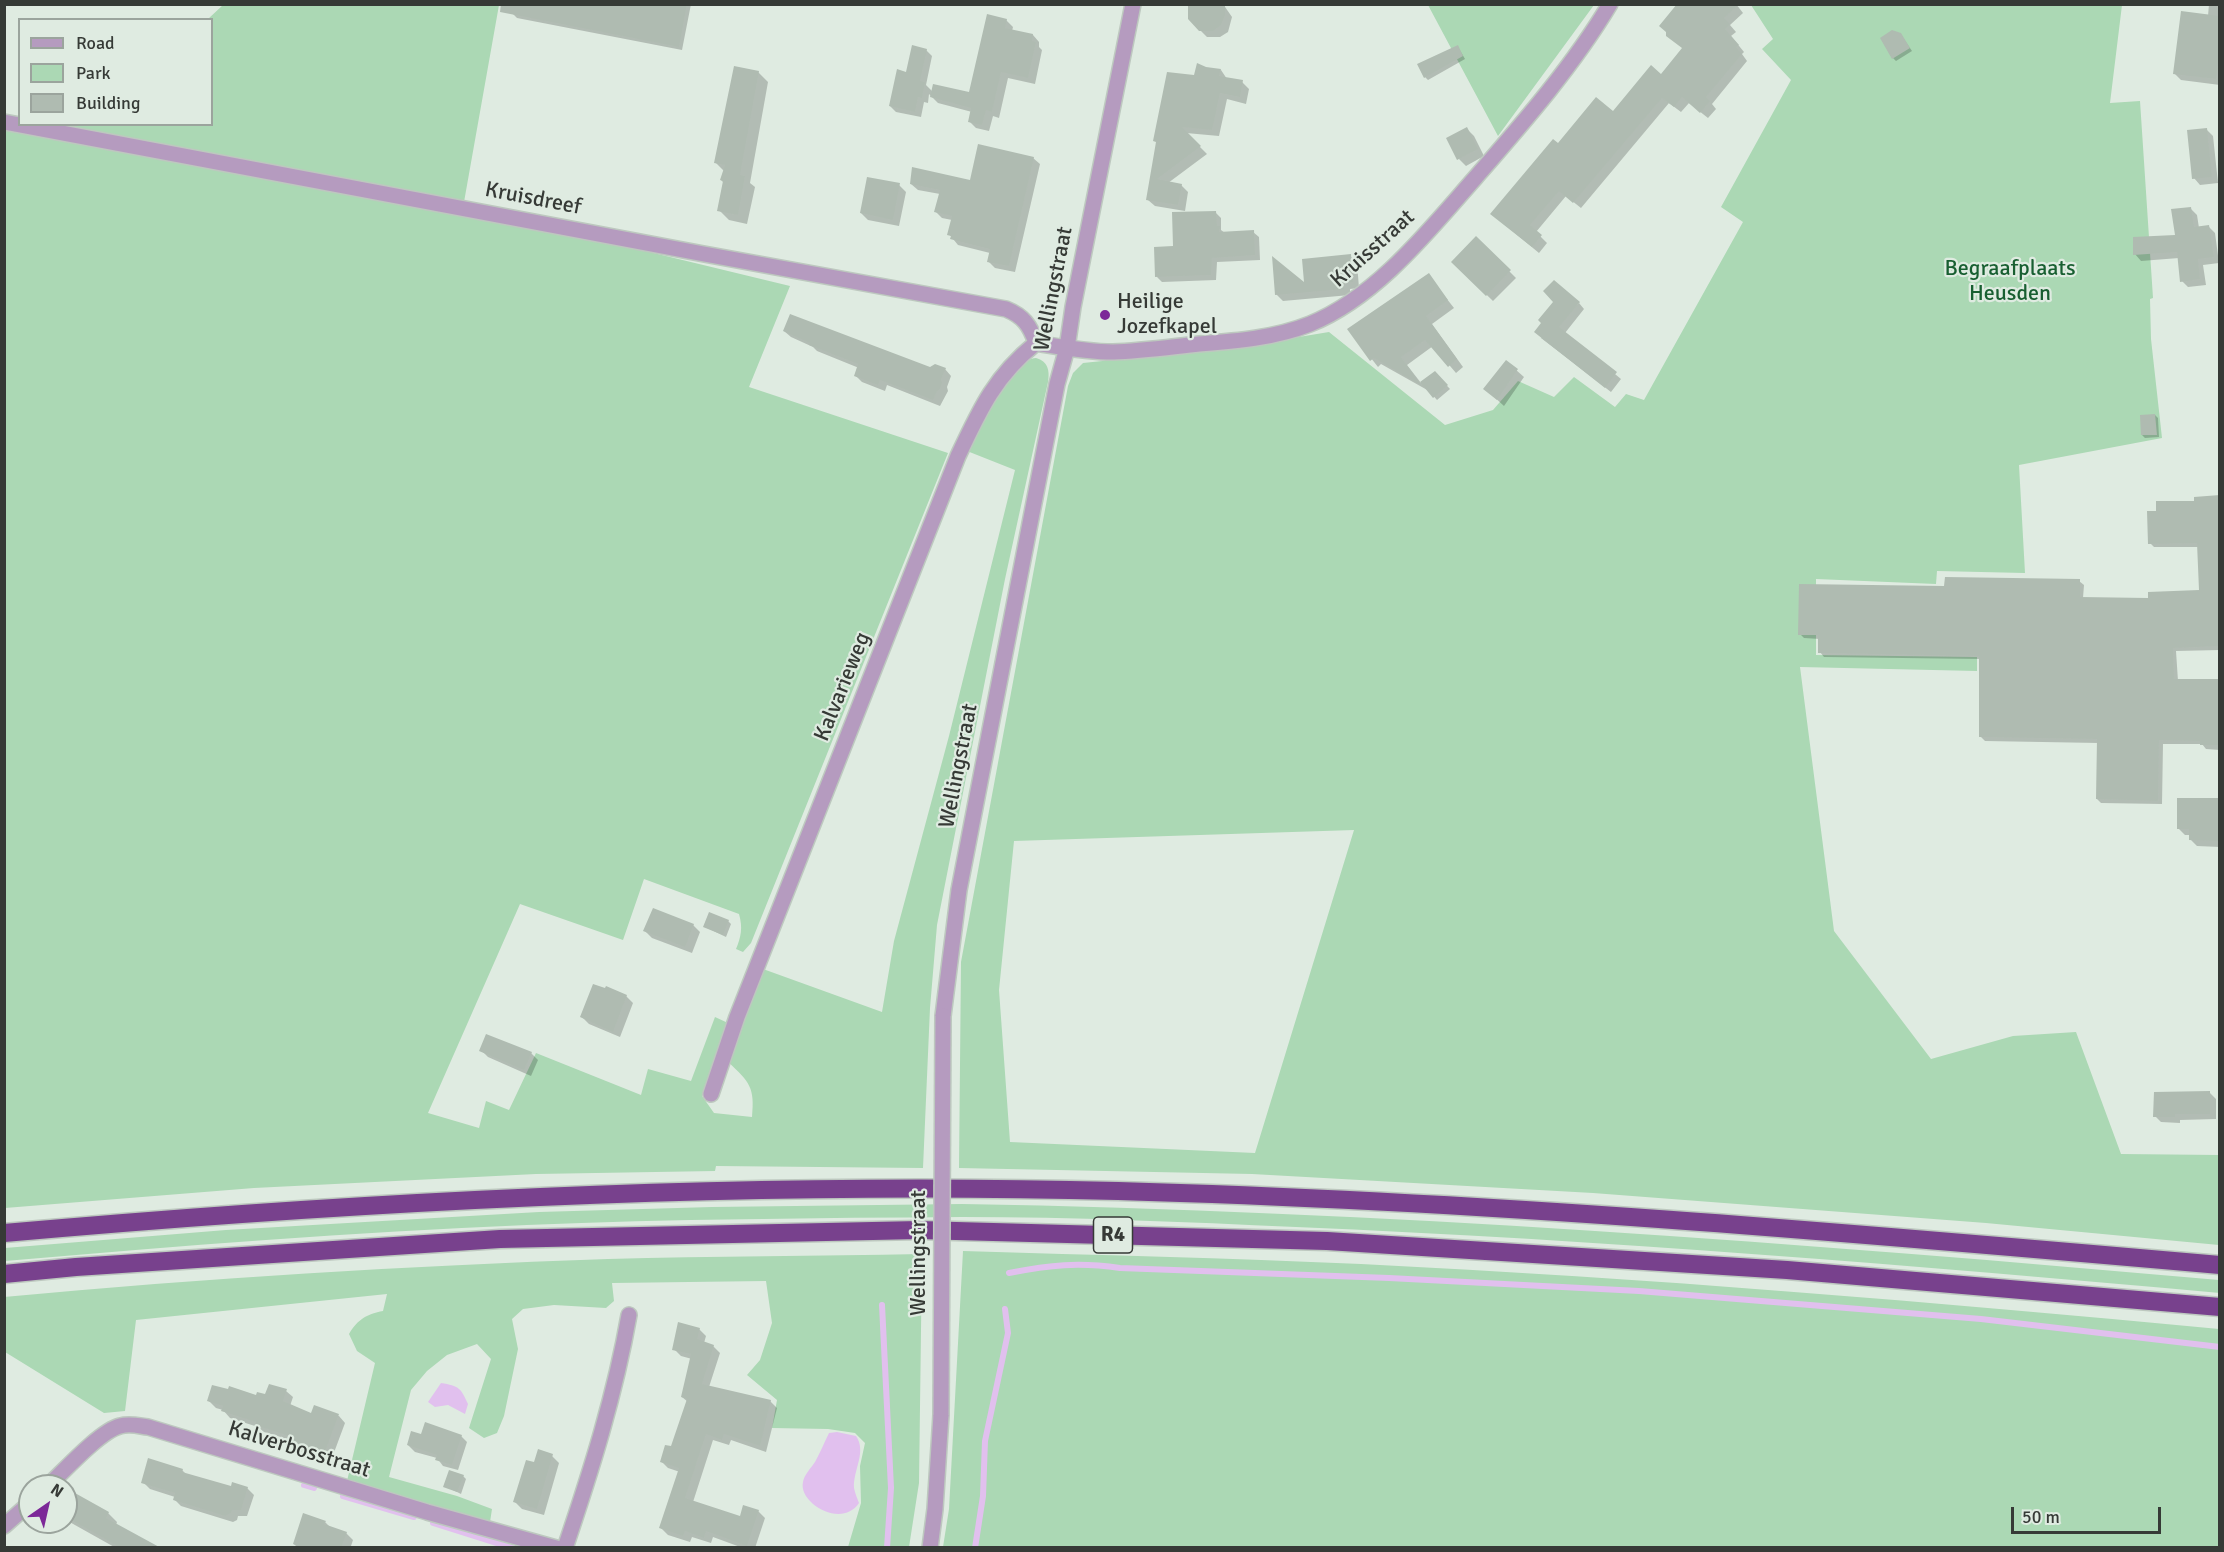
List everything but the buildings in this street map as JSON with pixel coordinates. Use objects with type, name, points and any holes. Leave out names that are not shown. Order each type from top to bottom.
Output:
[{"type":"highway","name":"R4","points":[[4,1233],[294,1209],[520,1198],[911,1189],[1116,1191],[1327,1199],[1789,1228],[2220,1265]]},
{"type":"highway","name":"R4","points":[[4,1274],[87,1266],[500,1239],[919,1230],[1327,1240],[1787,1270],[2220,1307]]},
{"type":"street","name":"Wellingstraat","points":[[930,1548],[941,1415],[943,1016],[959,890],[1133,4]]},
{"type":"street","name":"Kruisstraat","points":[[1067,348],[1112,352],[1244,340],[1280,334],[1311,323],[1343,307],[1371,286],[1414,245],[1492,158],[1561,74],[1610,4]]},
{"type":"street","name":"Kruisdreef","points":[[25,126],[1006,309],[1019,315],[1030,328],[1036,343]]},
{"type":"street","points":[[1036,343],[1067,348]]},
{"type":"street","name":"Kalvarieweg","points":[[711,1094],[737,1017],[958,456],[995,384],[1011,364],[1036,343]]},
{"type":"street","points":[[565,1548],[607,1417],[629,1315]]},
{"type":"street","name":"Kalverbosstraat","points":[[61,1474],[102,1436],[117,1426],[129,1424],[148,1427],[417,1509],[556,1548]]},
{"type":"street","points":[[4,1526],[18,1514]]},
{"type":"green space","points":[[223,5],[499,5],[464,202],[61,126],[213,126],[213,18],[209,18]]},
{"type":"green space","points":[[1428,5],[1594,5],[1498,136]]},
{"type":"green space","name":"Begraafplaats Heusden","points":[[1751,5],[2122,5],[2110,103],[2140,101],[2153,298],[2150,299],[2151,339],[2162,438],[2019,465],[2025,573],[1937,571],[1936,584],[1816,579],[1816,655],[1977,657],[1977,671],[1800,667],[1834,931],[1931,1059],[2013,1036],[2076,1032],[2121,1154],[2219,1155],[2219,1245],[1986,1223],[1593,1193],[1252,1174],[959,1168],[961,962],[1068,386],[1073,373],[1083,363],[1238,347],[1329,332],[1445,425],[1493,410],[1518,381],[1554,397],[1574,377],[1615,407],[1626,394],[1644,400],[1743,222],[1721,207],[1791,80],[1762,49],[1773,39]],"holes":[[[1354,830],[1255,1153],[1010,1142],[999,990],[1014,841]]]},
{"type":"green space","points":[[4,129],[637,249],[790,286],[749,387],[948,453],[751,943],[743,952],[736,949],[741,932],[739,914],[644,879],[623,940],[520,904],[428,1113],[479,1128],[486,1101],[509,1110],[536,1053],[641,1095],[648,1069],[691,1081],[715,1017],[728,1023],[702,1096],[714,1113],[752,1117],[752,1092],[746,1081],[728,1062],[763,969],[882,1012],[894,941],[949,736],[1015,470],[967,451],[996,397],[1016,370],[1026,361],[1036,358],[1046,364],[1049,374],[1048,382],[1005,579],[937,925],[930,1008],[923,1168],[716,1166],[715,1171],[536,1174],[254,1188],[5,1208]]},
{"type":"green space","points":[[962,1204],[1434,1221],[1748,1242],[2219,1280],[2220,1293],[1874,1263],[1643,1246],[1412,1232],[1004,1217],[744,1219],[527,1225],[396,1231],[5,1261],[5,1248],[226,1230],[539,1212]]},
{"type":"green space","points":[[963,1251],[1311,1262],[1576,1276],[1898,1300],[2219,1329],[2219,1547],[943,1547],[949,1509]]},
{"type":"green space","points":[[922,1254],[919,1483],[909,1547],[848,1547],[861,1503],[860,1466],[865,1443],[855,1433],[828,1429],[772,1428],[777,1400],[747,1375],[760,1360],[772,1323],[766,1281],[612,1283],[614,1301],[606,1308],[554,1305],[523,1309],[512,1319],[518,1349],[504,1416],[497,1433],[484,1438],[469,1428],[491,1359],[477,1344],[447,1355],[427,1371],[411,1390],[389,1477],[457,1496],[492,1509],[490,1522],[347,1481],[375,1363],[357,1351],[349,1334],[363,1318],[383,1311],[387,1294],[136,1320],[125,1411],[104,1413],[5,1352],[4,1297],[230,1278],[457,1265],[647,1258]]},
{"type":"shaded area","points":[[441,1383],[452,1385],[461,1391],[468,1404],[465,1414],[448,1405],[435,1407],[428,1402]]},
{"type":"shaded area","points":[[837,1432],[856,1436],[860,1448],[854,1481],[859,1503],[852,1510],[842,1514],[832,1513],[814,1505],[803,1490],[805,1477],[829,1433]]},
{"type":"waterway","points":[[1009,1273],[1051,1266],[1091,1265],[1639,1291],[1981,1319],[2220,1347]]},
{"type":"waterway","points":[[882,1305],[891,1488],[887,1548]]},
{"type":"waterway","points":[[975,1548],[983,1496],[985,1441],[1008,1333],[1005,1309]]},
{"type":"waterway","points":[[304,1485],[314,1488]]},
{"type":"waterway","points":[[343,1496],[414,1517]]},
{"type":"waterway","points":[[433,1523],[512,1548]]},
{"type":"place","name":"Heilige Jozefkapel","points":[[1105,315]]}]
